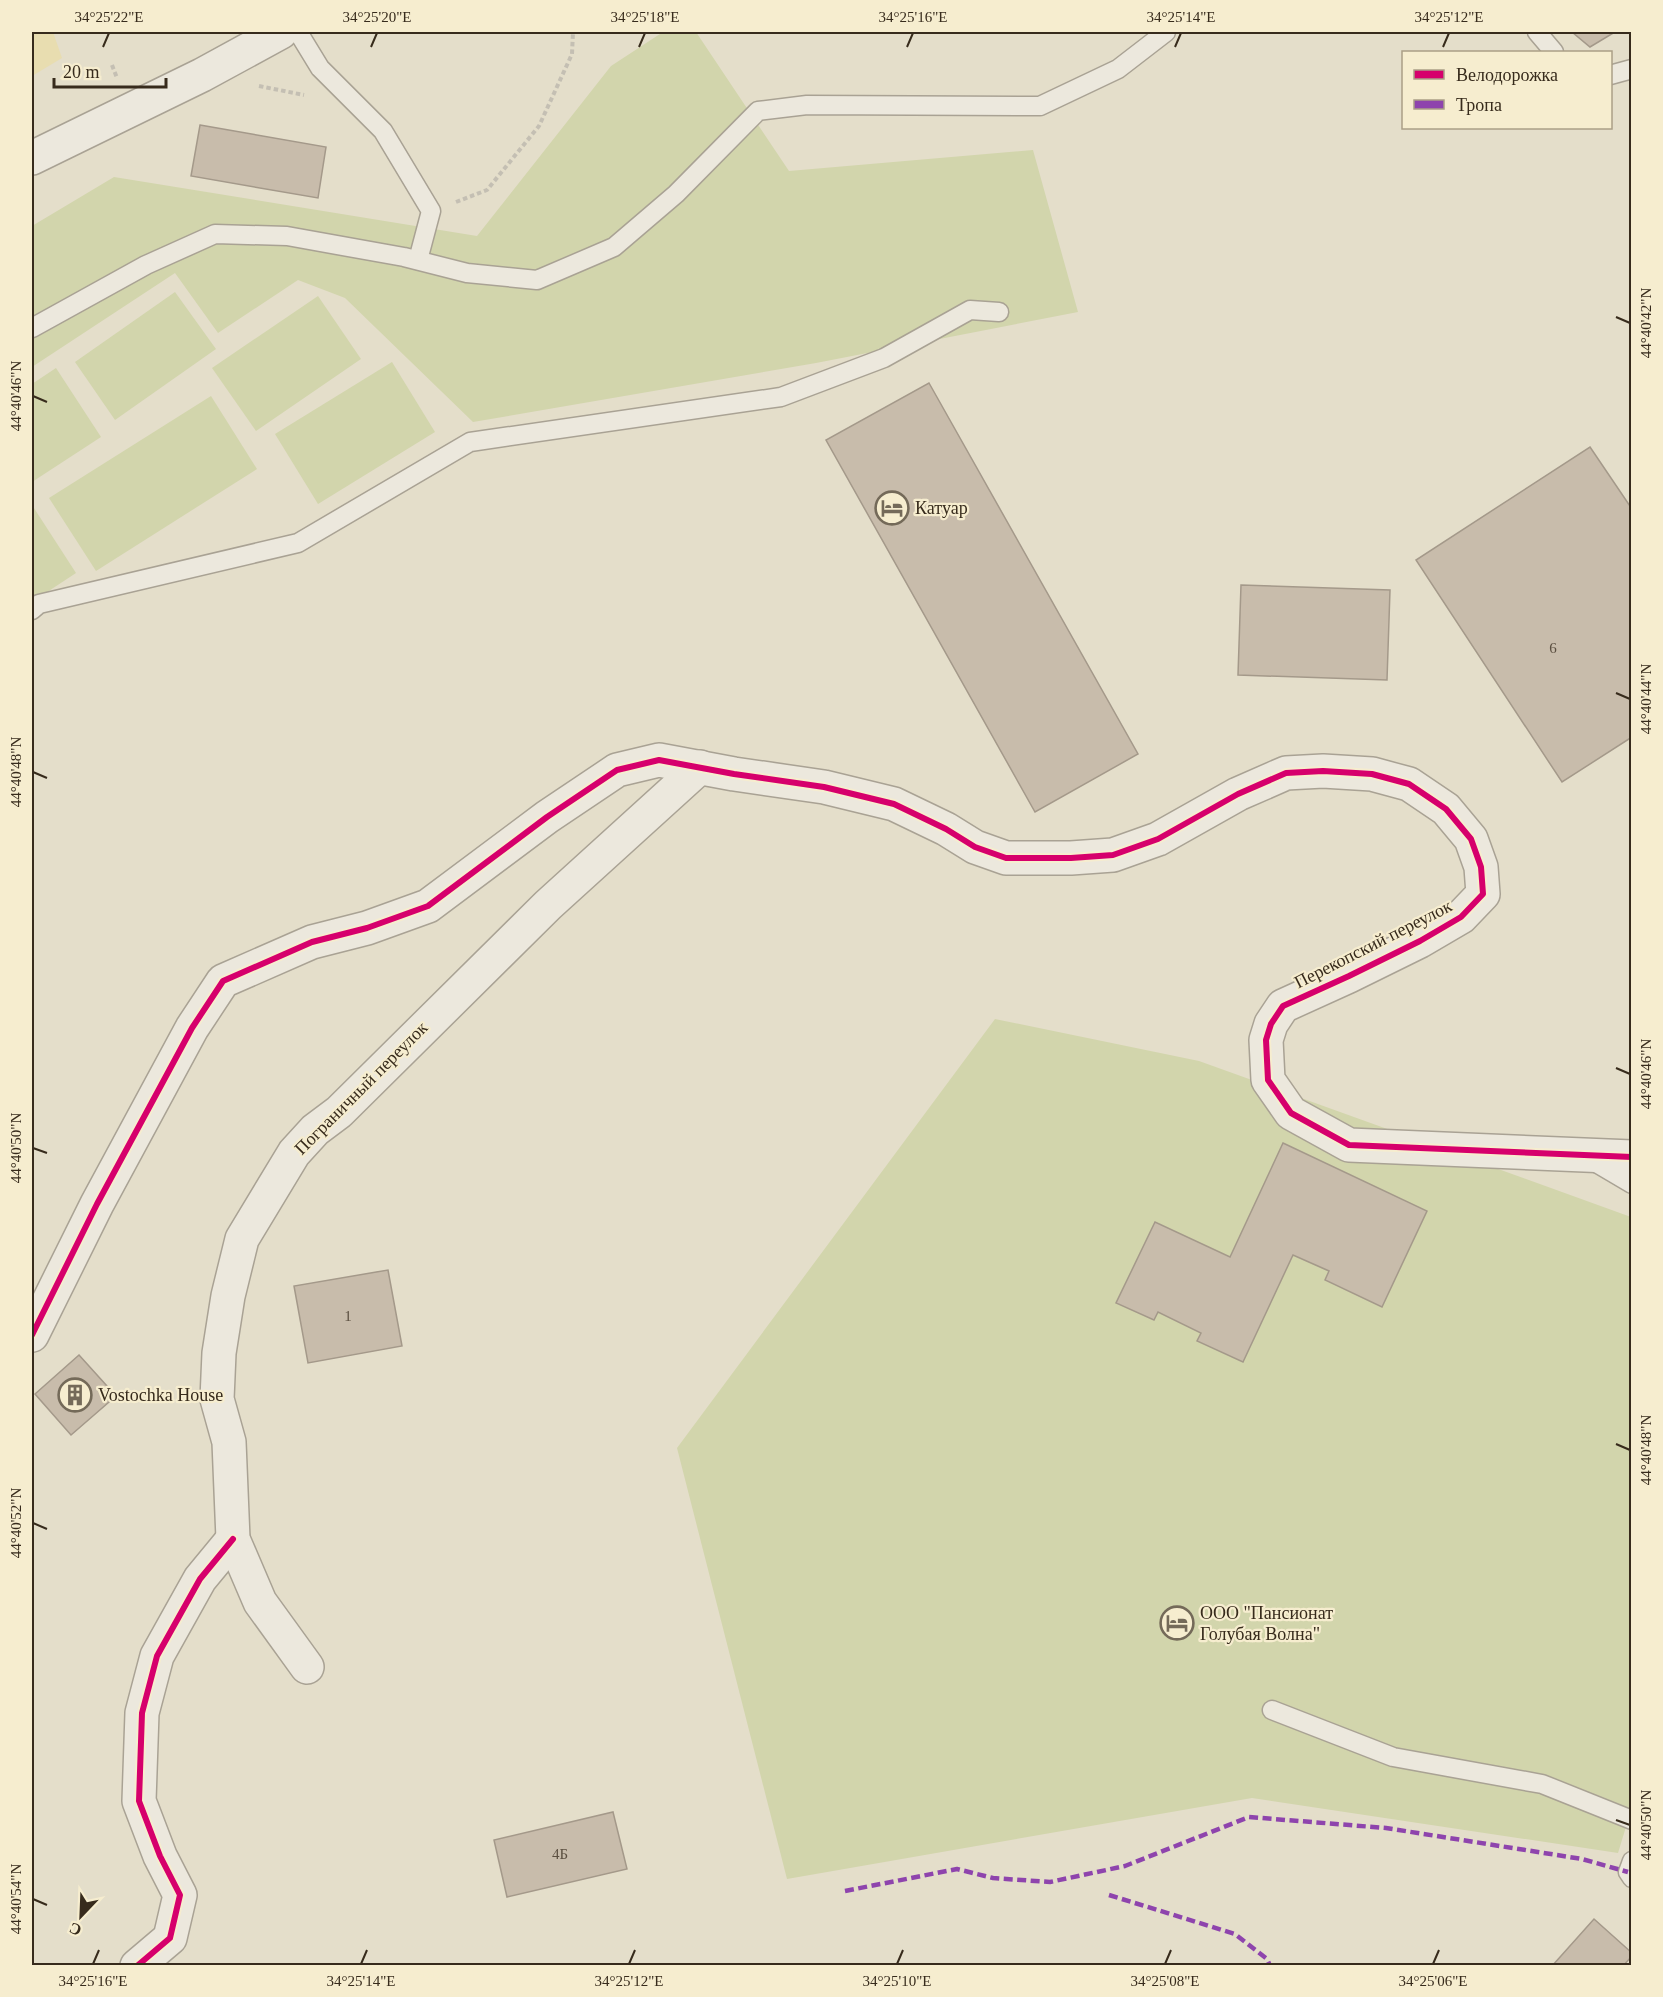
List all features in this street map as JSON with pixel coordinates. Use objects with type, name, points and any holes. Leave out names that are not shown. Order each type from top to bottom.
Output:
[{"type":"street","points":[[32,158],[202,75],[281,32]]},
{"type":"street","points":[[32,1335],[98,1204],[192,1028],[223,981],[312,942],[367,928],[428,906],[548,817],[617,770],[659,760],[700,767]]},
{"type":"street","name":"Перекопский переулок","points":[[700,767],[824,787],[894,804],[946,829],[975,847],[1006,858],[1071,858],[1113,855],[1158,839],[1238,794],[1286,773],[1323,771],[1372,774],[1409,784],[1446,809],[1471,839],[1481,867],[1483,894],[1461,917],[1420,941],[1283,1006],[1271,1024],[1266,1040],[1268,1080],[1291,1113],[1349,1145],[1632,1158]]},
{"type":"street","name":"Пограничный переулок","points":[[307,1667],[260,1602],[233,1539],[229,1442],[217,1399],[219,1353],[228,1296],[242,1239],[294,1153],[315,1130],[339,1112],[548,904],[700,767]]},
{"type":"street","points":[[137,1965],[170,1938],[180,1894],[160,1856],[139,1801],[142,1713],[157,1656],[200,1579],[233,1539]]},
{"type":"lane","points":[[298,32],[320,68],[383,131],[431,211],[418,260]]},
{"type":"lane","points":[[32,328],[146,265],[215,234],[287,236],[418,260],[467,273],[537,280],[614,247],[676,194],[758,111],[807,105],[1040,106],[1119,69],[1166,32]]},
{"type":"lane","points":[[1537,32],[1553,51]]},
{"type":"lane","points":[[1612,75],[1632,69]]},
{"type":"lane","points":[[32,610],[39,604],[298,543],[470,442],[781,397],[884,358],[970,310],[999,312]]},
{"type":"lane","points":[[1583,1155],[1632,1184]]},
{"type":"lane","points":[[1272,1710],[1393,1757],[1542,1784],[1632,1820]]},
{"type":"lane","points":[[1632,1861],[1628,1872],[1632,1878]]},
{"type":"path","points":[[431,211],[487,190],[539,126],[572,54],[573,32]]},
{"type":"path","points":[[255,85],[309,95]]},
{"type":"green space","points":[[663,32],[696,32],[789,171],[1033,150],[1078,312],[816,363],[473,422],[345,298],[298,280],[218,333],[175,273],[32,367],[32,226],[114,177],[477,236],[611,66]]},
{"type":"green space","points":[[175,292],[216,349],[115,420],[75,362]]},
{"type":"green space","points":[[318,296],[361,359],[256,431],[212,368]]},
{"type":"green space","points":[[392,362],[435,432],[318,504],[275,434]]},
{"type":"green space","points":[[56,368],[101,437],[32,482],[32,384]]},
{"type":"green space","points":[[211,396],[257,469],[96,571],[49,498]]},
{"type":"green space","points":[[32,505],[76,573],[32,602]]},
{"type":"green space","name":"ООО \"Пансионат Голубая Волна\"","points":[[995,1019],[1199,1061],[1631,1217],[1632,1807],[1618,1853],[1252,1798],[787,1879],[677,1448]]},
{"type":"sand","points":[[32,32],[53,32],[62,58],[32,76]]},
{"type":"building","points":[[1572,32],[1615,32],[1590,47]]},
{"type":"building","points":[[200,125],[326,147],[318,198],[191,176]]},
{"type":"building","points":[[929,383],[1138,754],[1035,812],[826,440]]},
{"type":"building","points":[[1590,447],[1632,509],[1632,737],[1562,782],[1416,560]]},
{"type":"building","points":[[1241,585],[1390,590],[1387,680],[1238,675]]},
{"type":"building","points":[[1283,1143],[1427,1211],[1382,1307],[1325,1280],[1329,1271],[1293,1255],[1243,1362],[1197,1341],[1201,1333],[1158,1312],[1154,1320],[1116,1303],[1155,1222],[1230,1257]]},
{"type":"building","points":[[388,1270],[402,1346],[308,1363],[294,1286]]},
{"type":"building","name":"Vostochka House","points":[[79,1355],[116,1396],[71,1435],[35,1394]]},
{"type":"building","points":[[613,1812],[627,1869],[507,1897],[494,1840]]},
{"type":"building","points":[[1594,1919],[1632,1953],[1632,1956],[1623,1966],[1552,1966]]},
{"type":"marked path","points":[[845,1891],[957,1869],[993,1878],[1050,1882],[1125,1866],[1249,1817],[1386,1828],[1582,1859],[1628,1872]]},
{"type":"marked path","points":[[1109,1895],[1235,1934],[1267,1959],[1270,1966]]},
{"type":"cycle path","points":[[32,1335],[97,1204],[192,1028],[223,981],[312,942],[367,928],[428,906],[547,817],[617,770],[659,760],[824,787],[894,804],[946,829],[975,847],[1006,858],[1071,858],[1113,855],[1158,839],[1238,794],[1286,773],[1323,771],[1372,774],[1409,784],[1446,809],[1471,839],[1481,867],[1483,894],[1461,917],[1420,941],[1283,1006],[1271,1024],[1266,1040],[1268,1080],[1291,1113],[1349,1145],[1632,1157]]},
{"type":"cycle path","points":[[137,1966],[170,1938],[180,1895],[160,1856],[139,1801],[142,1713],[157,1656],[200,1579],[233,1539]]},
{"type":"place","name":"Катуар","points":[[892,508]]},
{"type":"place","name":"Vostochka House","points":[[75,1395]]},
{"type":"place","name":"ООО \"Пансионат Голубая Волна\"","points":[[1177,1623]]}]
